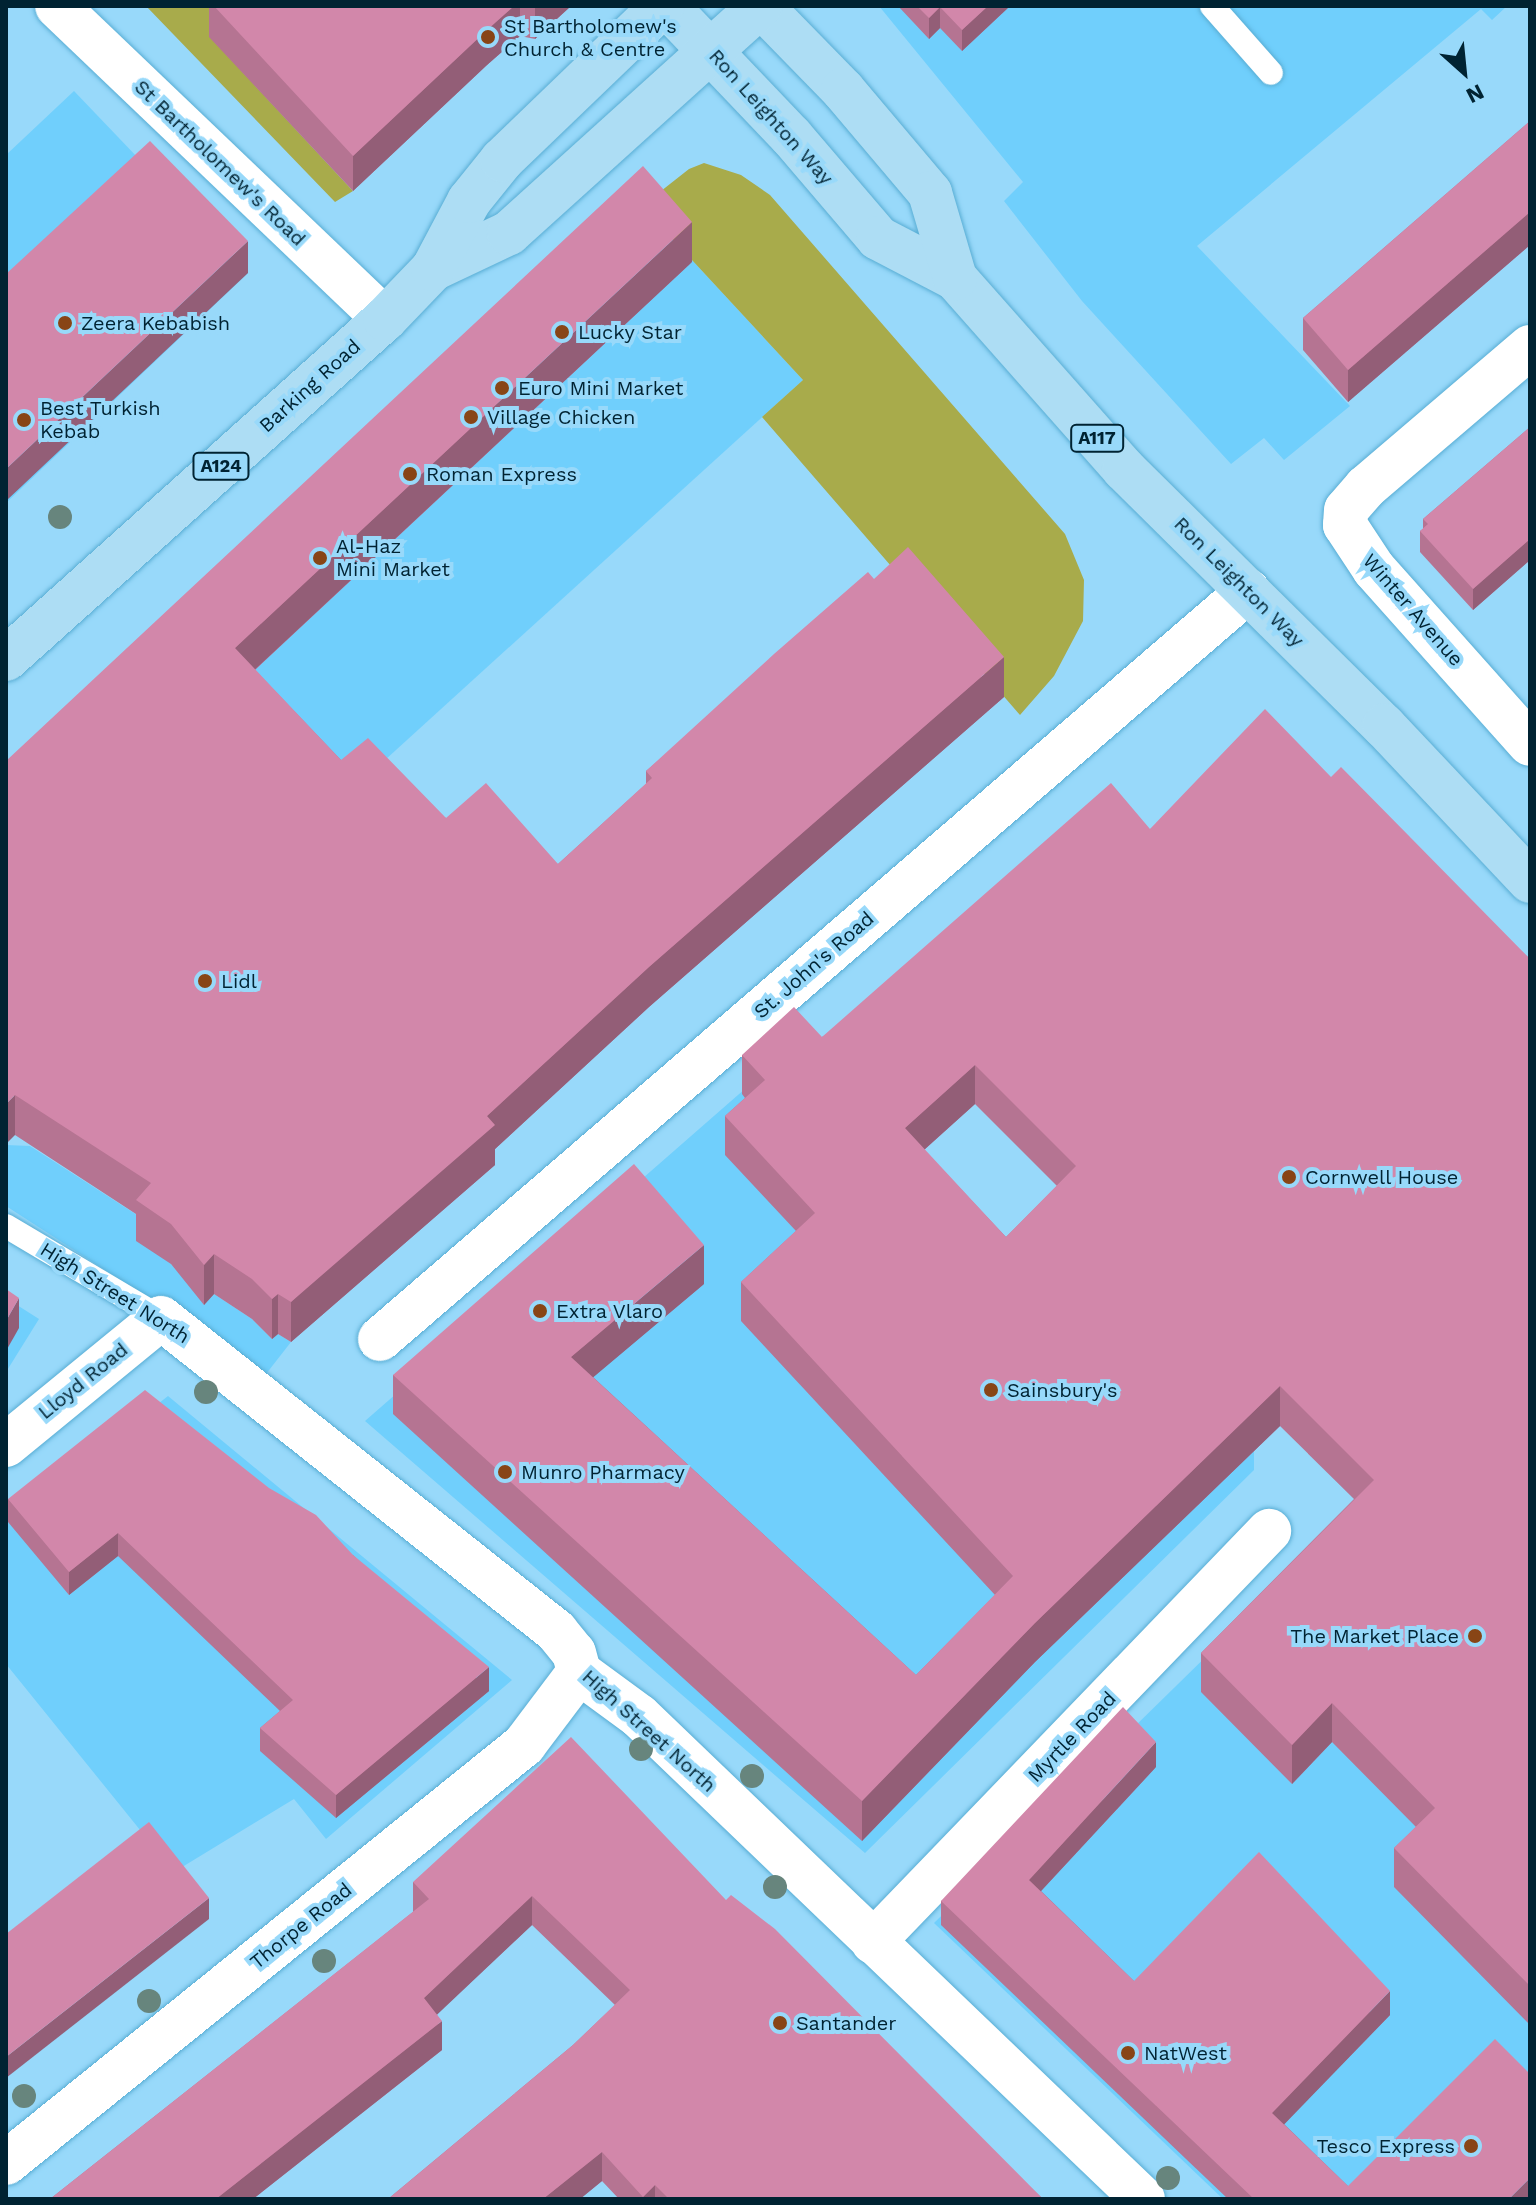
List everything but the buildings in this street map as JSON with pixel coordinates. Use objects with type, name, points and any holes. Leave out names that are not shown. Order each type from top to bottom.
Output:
[{"type":"main road","name":"Barking Road","points":[[6,659],[385,319],[433,269],[469,201],[502,160],[664,6]]},
{"type":"main road","name":"Ron Leighton Way","points":[[664,6],[711,52],[878,238],[955,278],[1124,469],[1248,591],[1530,881]]},
{"type":"main road","name":"Barking Road","points":[[433,269],[509,233],[760,6]]},
{"type":"main road","name":"Ron Leighton Way","points":[[760,6],[843,90],[930,193],[955,278]]},
{"type":"street","name":"St Bartholomew's Road","points":[[57,6],[385,319]]},
{"type":"street","name":"Winter Avenue","points":[[1530,347],[1366,487],[1346,510],[1345,525],[1374,569],[1530,744]]},
{"type":"street","name":"St. John's Road","points":[[380,1339],[1248,591]]},
{"type":"street","name":"Lloyd Road","points":[[6,1445],[161,1318]]},
{"type":"street","name":"High Street North","points":[[161,1318],[556,1631],[574,1653],[579,1672],[639,1716],[1143,2199]]},
{"type":"street","name":"Myrtle Road","points":[[873,1942],[1269,1531]]},
{"type":"street","name":"Thorpe Road","points":[[6,2163],[524,1745],[579,1672]]},
{"type":"lane","points":[[1212,6],[1271,73]]},
{"type":"lane","name":"High Street North","points":[[6,1226],[161,1318]]},
{"type":"shaded area","points":[[146,6],[219,6],[210,37],[353,191],[335,202]]},
{"type":"shaded area","points":[[879,6],[1507,6],[1492,20],[1481,9],[1197,246],[1350,406],[1284,460],[1264,438],[1231,464],[1082,301],[1004,201],[1023,182]]},
{"type":"shaded area","points":[[74,91],[248,273],[6,503],[6,155]]},
{"type":"shaded area","points":[[704,163],[741,175],[770,195],[1065,534],[1084,580],[1083,621],[1054,676],[1020,715],[762,417],[803,380],[642,206],[689,169]]},
{"type":"shaded area","points":[[642,206],[803,380],[341,800],[184,635]]},
{"type":"shaded area","points":[[794,1046],[904,1167],[1148,1345],[1254,1452],[1254,1470],[865,1853],[365,1421]]},
{"type":"shaded area","points":[[6,1145],[30,1146],[151,1224],[171,1264],[205,1303],[214,1294],[252,1319],[272,1339],[278,1334],[291,1342],[266,1374],[6,1206]]},
{"type":"shaded area","points":[[6,1298],[39,1319],[6,1372]]},
{"type":"shaded area","points":[[168,1396],[512,1680],[326,1839],[294,1799],[174,1872],[6,1664],[6,1524]]},
{"type":"shaded area","points":[[1324,1541],[1530,1566],[1530,2199],[1223,2199],[934,1923]]},
{"type":"place","name":"St Bartholomew's Church & Centre","points":[[488,37]]},
{"type":"place","name":"Zeera Kebabish","points":[[65,323]]},
{"type":"place","name":"Lucky Star","points":[[562,332]]},
{"type":"place","name":"Euro Mini Market","points":[[502,388]]},
{"type":"place","name":"Village Chicken","points":[[471,417]]},
{"type":"place","name":"Best Turkish Kebab","points":[[24,420]]},
{"type":"place","name":"Roman Express","points":[[410,474]]},
{"type":"place","name":"Al-Haz Mini Market","points":[[320,558]]},
{"type":"place","name":"Lidl","points":[[205,981]]},
{"type":"place","name":"Cornwell House","points":[[1289,1177]]},
{"type":"place","name":"Extra Vlaro","points":[[540,1311]]},
{"type":"place","name":"Sainsbury's","points":[[991,1390]]},
{"type":"place","name":"Munro Pharmacy","points":[[505,1472]]},
{"type":"place","name":"The Market Place","points":[[1475,1636]]},
{"type":"place","name":"Santander","points":[[780,2023]]},
{"type":"place","name":"NatWest","points":[[1128,2053]]},
{"type":"place","name":"Tesco Express","points":[[1471,2146]]}]
